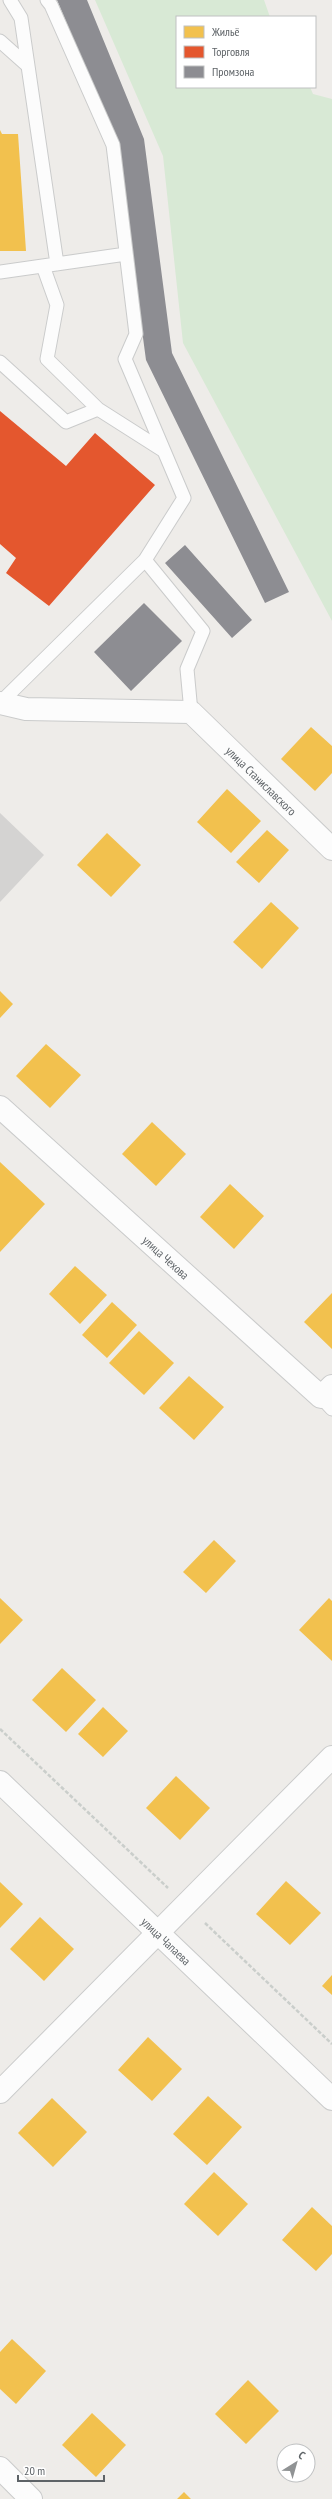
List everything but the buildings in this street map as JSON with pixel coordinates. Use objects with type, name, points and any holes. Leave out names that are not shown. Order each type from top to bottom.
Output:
[{"type":"street","points":[[0,703],[26,709],[191,712]]},
{"type":"street","name":"улица Станиславского","points":[[191,712],[332,848]]},
{"type":"street","name":"улица Чехова","points":[[0,1107],[328,1398]]},
{"type":"street","points":[[0,2092],[156,1932],[332,1757]]},
{"type":"street","name":"улица Чапаева","points":[[0,1782],[332,2099]]},
{"type":"street","points":[[0,2468],[31,2499]]},
{"type":"lane","points":[[10,0],[21,18],[57,264]]},
{"type":"lane","points":[[0,703],[145,560],[184,498],[125,359],[136,334],[113,145],[51,5],[46,0]]},
{"type":"lane","points":[[0,41],[28,66]]},
{"type":"lane","points":[[0,272],[126,254]]},
{"type":"lane","points":[[43,266],[57,305],[47,359],[98,409],[164,451]]},
{"type":"lane","points":[[0,362],[66,422],[98,409]]},
{"type":"lane","points":[[145,560],[203,630],[187,669],[191,712]]},
{"type":"green space","points":[[95,0],[264,0],[270,16],[176,16],[176,88],[310,88],[313,94],[332,99],[332,621],[183,343],[163,156]]}]
